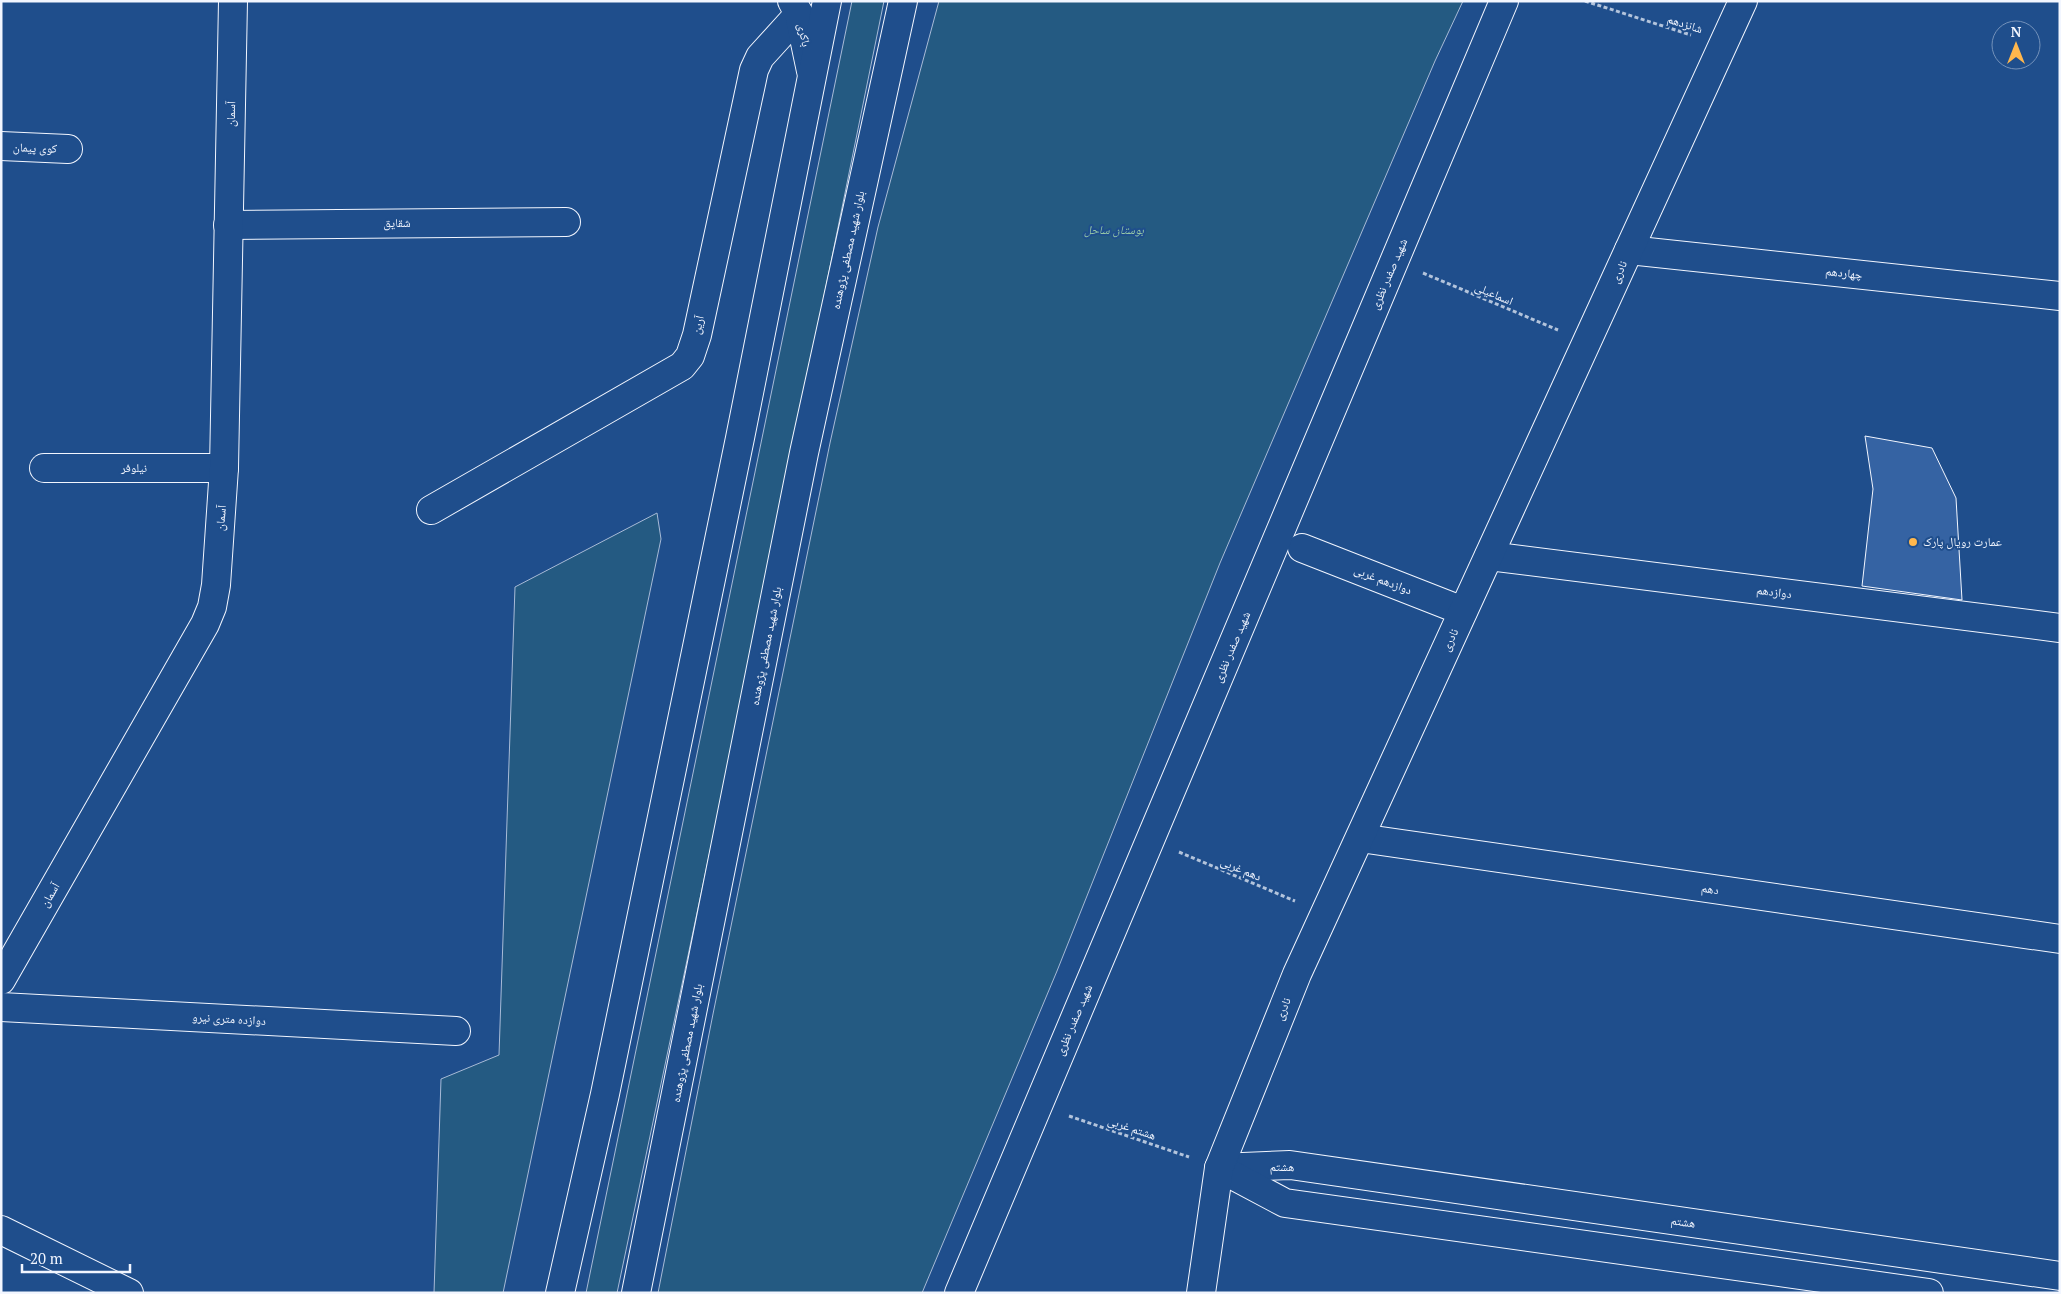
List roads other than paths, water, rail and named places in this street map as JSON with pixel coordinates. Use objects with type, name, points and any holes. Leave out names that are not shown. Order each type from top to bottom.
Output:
[{"type":"street","name":"آسمان","points":[[1,980],[205,624],[212,607],[216,585],[224,468],[233,1]]},
{"type":"street","points":[[560,1287],[613,1056],[736,457],[811,71],[827,1]]},
{"type":"street","name":"بلوار شهید مصطفی پژوهنده","points":[[636,1293],[804,453],[903,1]]},
{"type":"street","name":"شهید صفدر نظری","points":[[959,1293],[1504,1]]},
{"type":"street","name":"نادری","points":[[1201,1293],[1220,1168],[1297,974],[1743,1]]},
{"type":"street","name":"باکری","points":[[795,8],[811,71]]},
{"type":"street","name":"آرین","points":[[431,510],[682,366],[690,356],[754,70],[760,57],[795,8]]},
{"type":"street","name":"کوی پیمان","points":[[1,146],[68,149]]},
{"type":"street","name":"شقایق","points":[[228,225],[566,222]]},
{"type":"street","name":"چهاردهم","points":[[1629,250],[2060,296]]},
{"type":"street","name":"نیلوفر","points":[[44,468],[224,468]]},
{"type":"street","name":"دوازدهم غربی","points":[[1302,548],[1464,612]]},
{"type":"street","name":"دوازدهم","points":[[1489,556],[2060,628]]},
{"type":"street","name":"دهم","points":[[1360,838],[2060,939]]},
{"type":"street","name":"دوازده متری نیرو","points":[[1,1007],[456,1031]]},
{"type":"street","name":"هشتم","points":[[1220,1168],[1290,1165],[2060,1276]]},
{"type":"street","name":"هشتم","points":[[1220,1168],[1285,1203],[1928,1293]]},
{"type":"street","points":[[1,1230],[129,1293]]},
{"type":"place","name":"عمارت رویال پارک","points":[[1913,542]]},
{"type":"park label","name":"بوستان ساحل","points":[[1114,230]]}]
